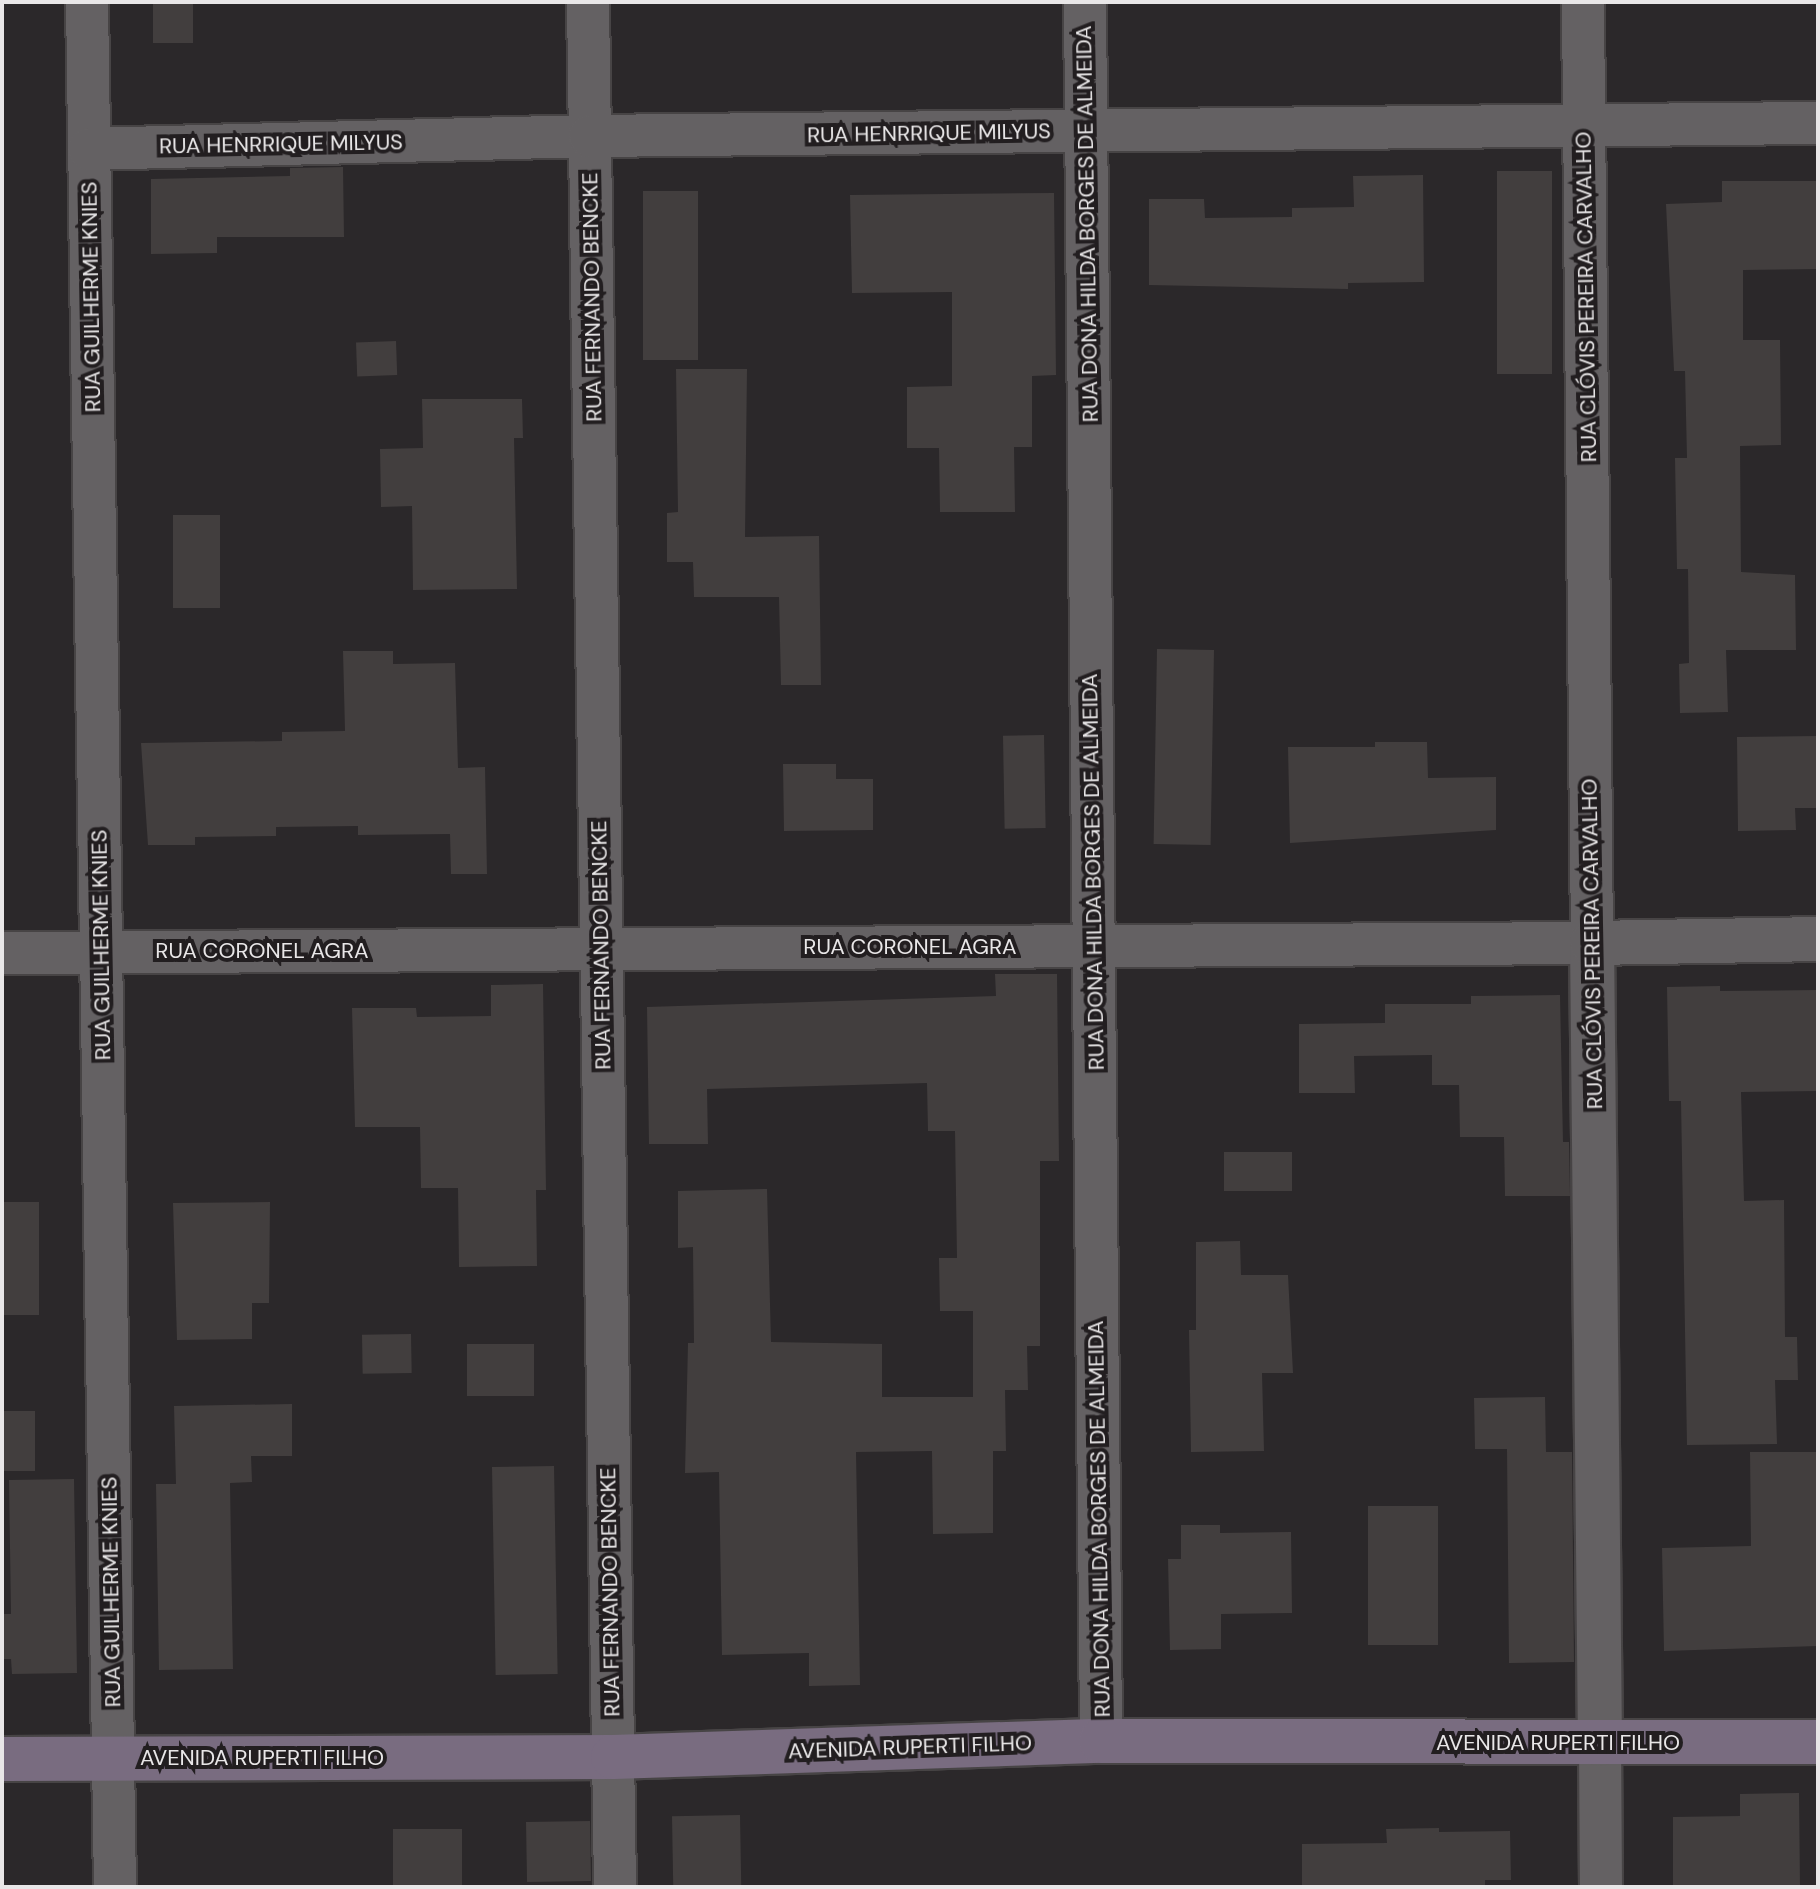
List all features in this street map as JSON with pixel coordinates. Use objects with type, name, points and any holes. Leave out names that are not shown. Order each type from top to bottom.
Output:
[{"type":"main road","name":"AVENIDA RUPERTI FILHO","points":[[2,1759],[613,1757],[1101,1741],[1818,1742]]},
{"type":"street","name":"RUA GUILHERME KNIES","points":[[87,2],[115,1887]]},
{"type":"street","name":"RUA FERNANDO BENCKE","points":[[588,2],[615,1887]]},
{"type":"street","name":"RUA DONA HILDA BORGES DE ALMEIDA","points":[[1085,2],[1101,1741]]},
{"type":"street","name":"RUA CLÓVIS PEREIRA CARVALHO","points":[[1583,2],[1601,1887]]},
{"type":"street","name":"RUA HENRRIQUE MILYUS","points":[[89,149],[590,136],[1818,123]]},
{"type":"street","name":"RUA CORONEL AGRA","points":[[2,953],[1818,939]]},
{"type":"building","points":[[153,2],[193,2],[193,43],[153,43]]},
{"type":"building","points":[[343,167],[344,237],[217,237],[217,253],[151,254],[151,179],[290,176],[290,168]]},
{"type":"building","points":[[1497,171],[1552,171],[1552,374],[1497,374]]},
{"type":"building","points":[[1423,175],[1424,282],[1348,283],[1348,289],[1149,285],[1149,199],[1204,199],[1205,218],[1292,217],[1292,208],[1354,207],[1353,176]]},
{"type":"building","points":[[1722,181],[1818,181],[1818,269],[1743,270],[1743,340],[1780,340],[1781,445],[1740,446],[1741,572],[1795,575],[1796,650],[1726,650],[1728,712],[1680,713],[1679,664],[1689,663],[1688,569],[1677,569],[1675,458],[1687,458],[1685,371],[1674,371],[1666,204],[1722,202]]},
{"type":"building","points":[[643,191],[698,191],[698,360],[643,360]]},
{"type":"building","points":[[1054,193],[1056,375],[1032,376],[1032,447],[1014,447],[1015,512],[940,512],[939,448],[907,448],[907,387],[952,386],[952,292],[852,293],[850,195]]},
{"type":"building","points":[[396,341],[397,375],[357,376],[356,342]]},
{"type":"building","points":[[676,369],[747,369],[745,537],[819,536],[821,685],[781,685],[779,597],[694,597],[693,562],[667,562],[667,513],[678,512]]},
{"type":"building","points":[[422,399],[522,399],[523,438],[514,438],[517,589],[413,590],[412,506],[381,507],[380,449],[423,448]]},
{"type":"building","points":[[173,515],[220,515],[220,608],[173,608]]},
{"type":"building","points":[[1157,649],[1214,650],[1211,845],[1154,844]]},
{"type":"building","points":[[343,651],[393,651],[393,664],[455,663],[458,768],[485,767],[487,874],[451,874],[450,834],[358,835],[358,826],[276,827],[276,836],[195,837],[195,845],[148,845],[141,743],[282,741],[282,732],[345,731]]},
{"type":"building","points":[[1044,735],[1046,828],[1005,829],[1003,736]]},
{"type":"building","points":[[1818,736],[1818,808],[1795,808],[1796,830],[1738,831],[1737,737]]},
{"type":"building","points":[[1375,742],[1427,742],[1428,778],[1496,777],[1496,830],[1290,843],[1288,747],[1375,747]]},
{"type":"building","points":[[783,764],[836,764],[836,779],[873,779],[873,830],[784,831]]},
{"type":"building","points":[[995,974],[1057,974],[1059,1161],[1040,1161],[1040,1346],[1027,1346],[1028,1390],[1005,1390],[1006,1451],[993,1451],[993,1533],[933,1534],[932,1451],[856,1452],[860,1685],[809,1686],[809,1653],[722,1655],[719,1472],[685,1473],[688,1343],[694,1343],[693,1247],[678,1248],[678,1191],[767,1189],[771,1342],[882,1344],[882,1397],[973,1397],[973,1311],[940,1311],[939,1258],[957,1258],[955,1131],[928,1131],[927,1083],[707,1089],[708,1144],[649,1144],[647,1007],[996,996]]},
{"type":"building","points":[[543,984],[546,1190],[536,1190],[537,1266],[459,1267],[458,1188],[421,1188],[420,1127],[355,1127],[352,1008],[416,1008],[417,1017],[491,1016],[491,985]]},
{"type":"building","points":[[1720,986],[1720,991],[1818,990],[1818,1091],[1741,1092],[1744,1201],[1784,1200],[1785,1337],[1797,1337],[1798,1380],[1775,1380],[1777,1444],[1687,1445],[1681,1101],[1669,1101],[1667,987]]},
{"type":"building","points":[[1560,995],[1563,1142],[1569,1142],[1570,1196],[1505,1196],[1504,1137],[1460,1137],[1459,1085],[1432,1085],[1432,1055],[1354,1056],[1355,1093],[1299,1093],[1299,1024],[1385,1023],[1385,1004],[1471,1004],[1471,996]]},
{"type":"building","points":[[1224,1152],[1292,1152],[1292,1191],[1224,1191]]},
{"type":"building","points":[[2,1202],[39,1202],[39,1315],[2,1315]]},
{"type":"building","points":[[270,1202],[269,1303],[252,1303],[252,1339],[177,1340],[173,1203]]},
{"type":"building","points":[[1240,1241],[1241,1275],[1288,1275],[1293,1373],[1262,1373],[1264,1451],[1191,1452],[1189,1330],[1196,1330],[1196,1242]]},
{"type":"building","points":[[411,1334],[412,1373],[363,1374],[362,1335]]},
{"type":"building","points":[[467,1344],[534,1344],[534,1396],[467,1396]]},
{"type":"building","points":[[1545,1397],[1546,1452],[1572,1452],[1574,1662],[1509,1663],[1507,1449],[1475,1449],[1474,1398]]},
{"type":"building","points":[[292,1404],[292,1456],[251,1456],[252,1482],[230,1483],[233,1669],[159,1670],[156,1484],[176,1484],[174,1406]]},
{"type":"building","points":[[2,1411],[35,1411],[35,1471],[2,1471]]},
{"type":"building","points":[[1750,1452],[1818,1452],[1818,1646],[1664,1651],[1662,1548],[1751,1546]]},
{"type":"building","points":[[554,1466],[558,1674],[496,1675],[492,1467]]},
{"type":"building","points":[[74,1479],[77,1673],[12,1674],[11,1659],[2,1659],[2,1614],[11,1614],[9,1480]]},
{"type":"building","points":[[1368,1506],[1438,1506],[1438,1645],[1368,1645]]},
{"type":"building","points":[[1181,1525],[1220,1525],[1220,1533],[1291,1532],[1292,1613],[1221,1614],[1221,1649],[1170,1650],[1168,1559],[1181,1559]]},
{"type":"building","points":[[1799,1793],[1800,1887],[1673,1887],[1673,1817],[1740,1816],[1740,1794]]},
{"type":"building","points":[[740,1815],[741,1887],[673,1887],[672,1816]]},
{"type":"building","points":[[590,1821],[591,1881],[527,1882],[526,1822]]},
{"type":"building","points":[[1439,1828],[1439,1832],[1510,1831],[1511,1880],[1485,1880],[1485,1887],[1302,1887],[1302,1844],[1387,1843],[1386,1829]]},
{"type":"building","points":[[393,1829],[462,1829],[462,1887],[393,1887]]}]
